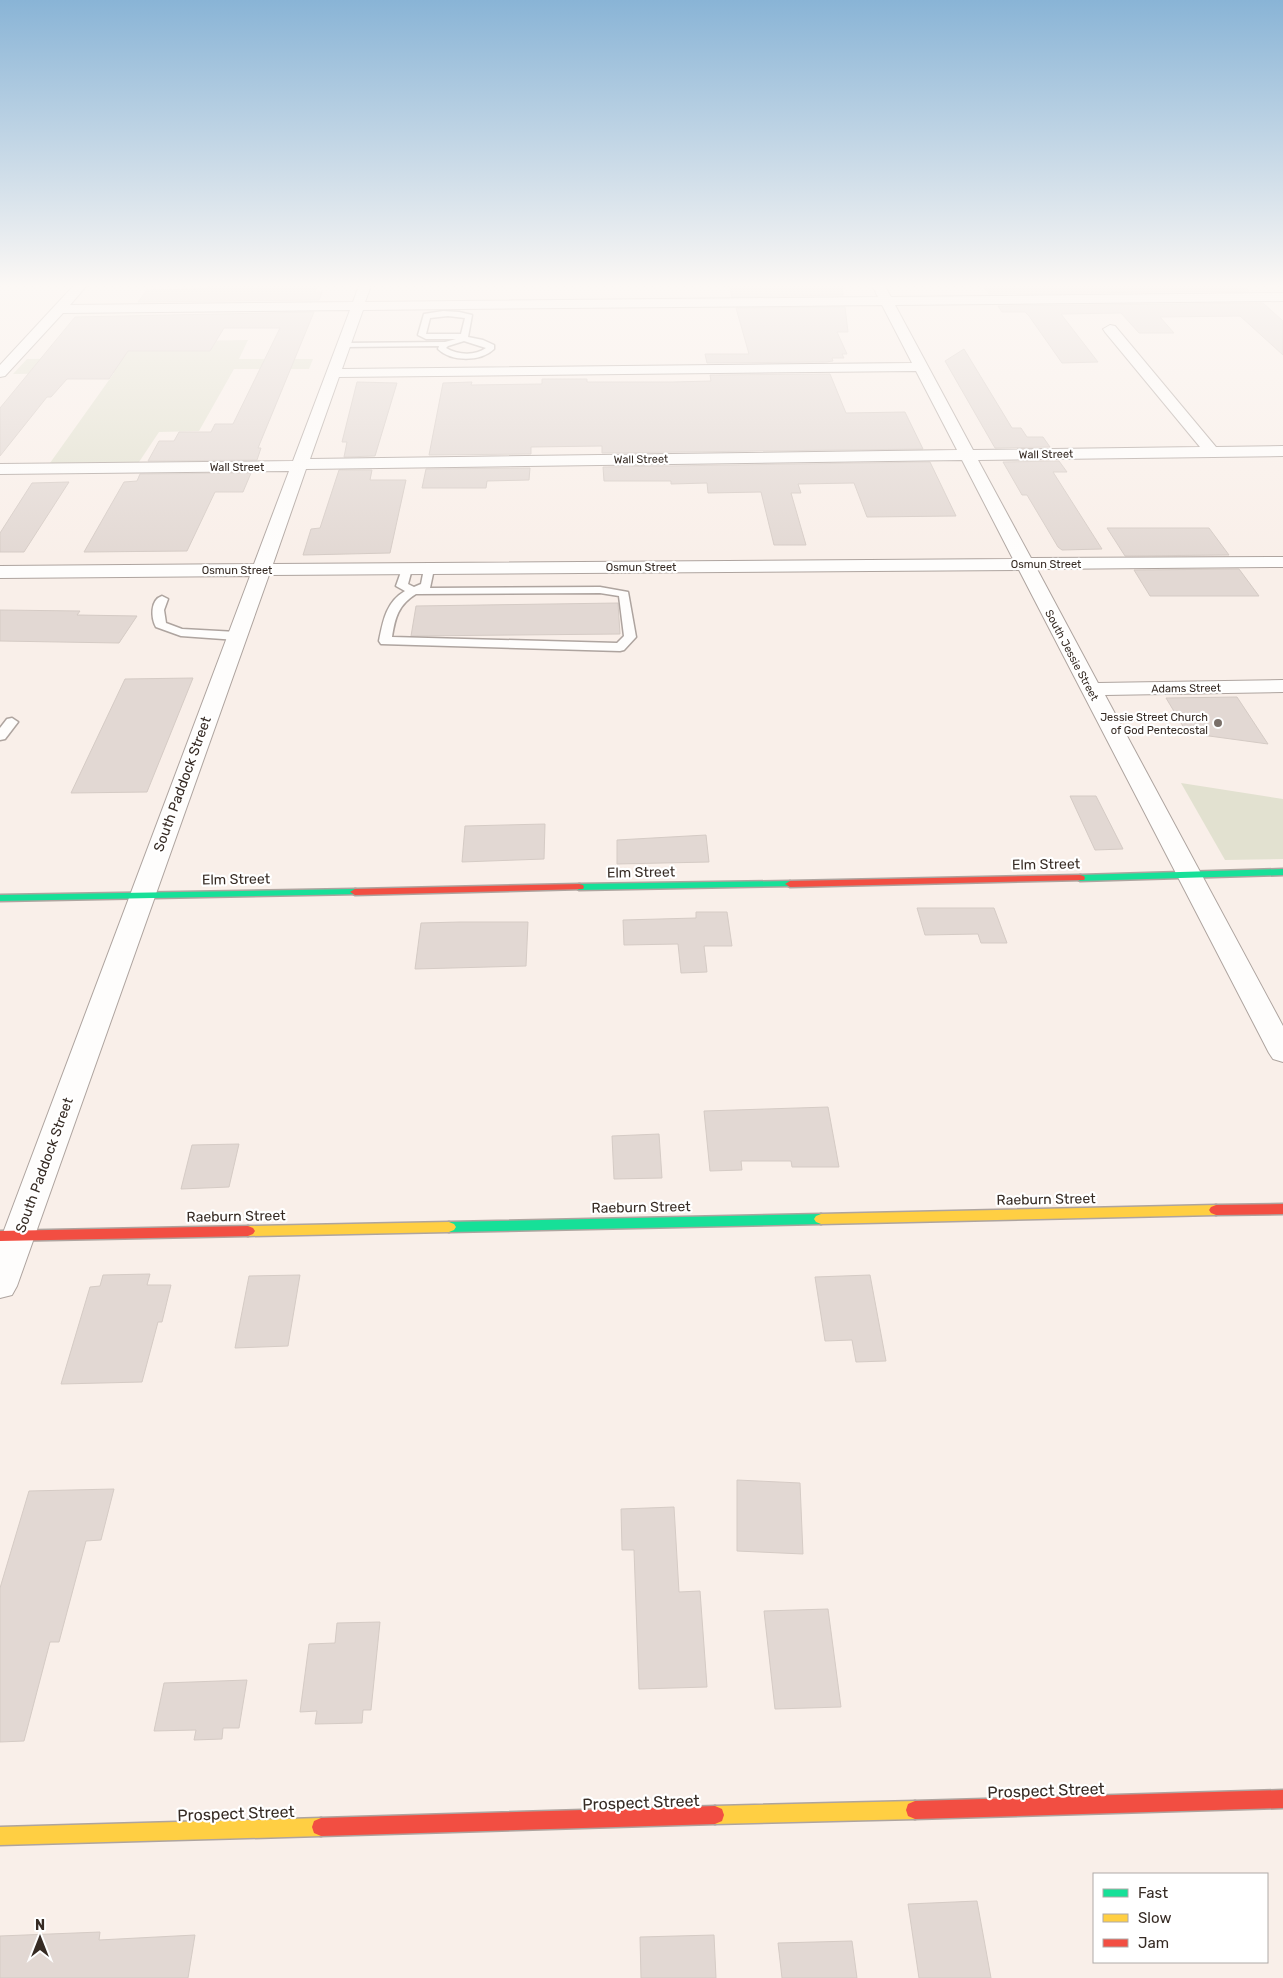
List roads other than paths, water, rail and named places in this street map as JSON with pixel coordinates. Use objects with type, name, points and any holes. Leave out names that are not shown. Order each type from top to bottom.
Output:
[{"type":"street","name":"South Paddock Street","points":[[0,1286],[9,1235],[141,896],[333,375]]},
{"type":"street","name":"South Jessie Street","points":[[925,375],[1283,1053]]},
{"type":"street","points":[[1148,375],[1212,452]]},
{"type":"street","name":"Wall Street","points":[[0,469],[269,467],[322,463],[1283,451]]},
{"type":"street","name":"Osmun Street","points":[[0,572],[1283,562]]},
{"type":"street","name":"Adams Street","points":[[1090,689],[1283,686]]},
{"type":"street","name":"Elm Street","points":[[0,898],[1189,876],[1283,872]]},
{"type":"street","name":"Raeburn Street","points":[[9,1235],[1283,1209]]},
{"type":"street","name":"Prospect Street","points":[[0,1836],[1283,1800]]},
{"type":"lane","points":[[407,569],[402,586],[414,591],[600,590],[624,594],[630,636],[620,647],[589,648],[419,640],[385,641],[391,609],[401,597],[414,591],[426,586],[429,569]]},
{"type":"lane","points":[[162,599],[158,610],[160,625],[181,632],[237,636]]},
{"type":"lane","points":[[0,736],[12,722]]},
{"type":"place","name":"Jessie Street Church of God Pentecostal","points":[[1218,723]]}]
